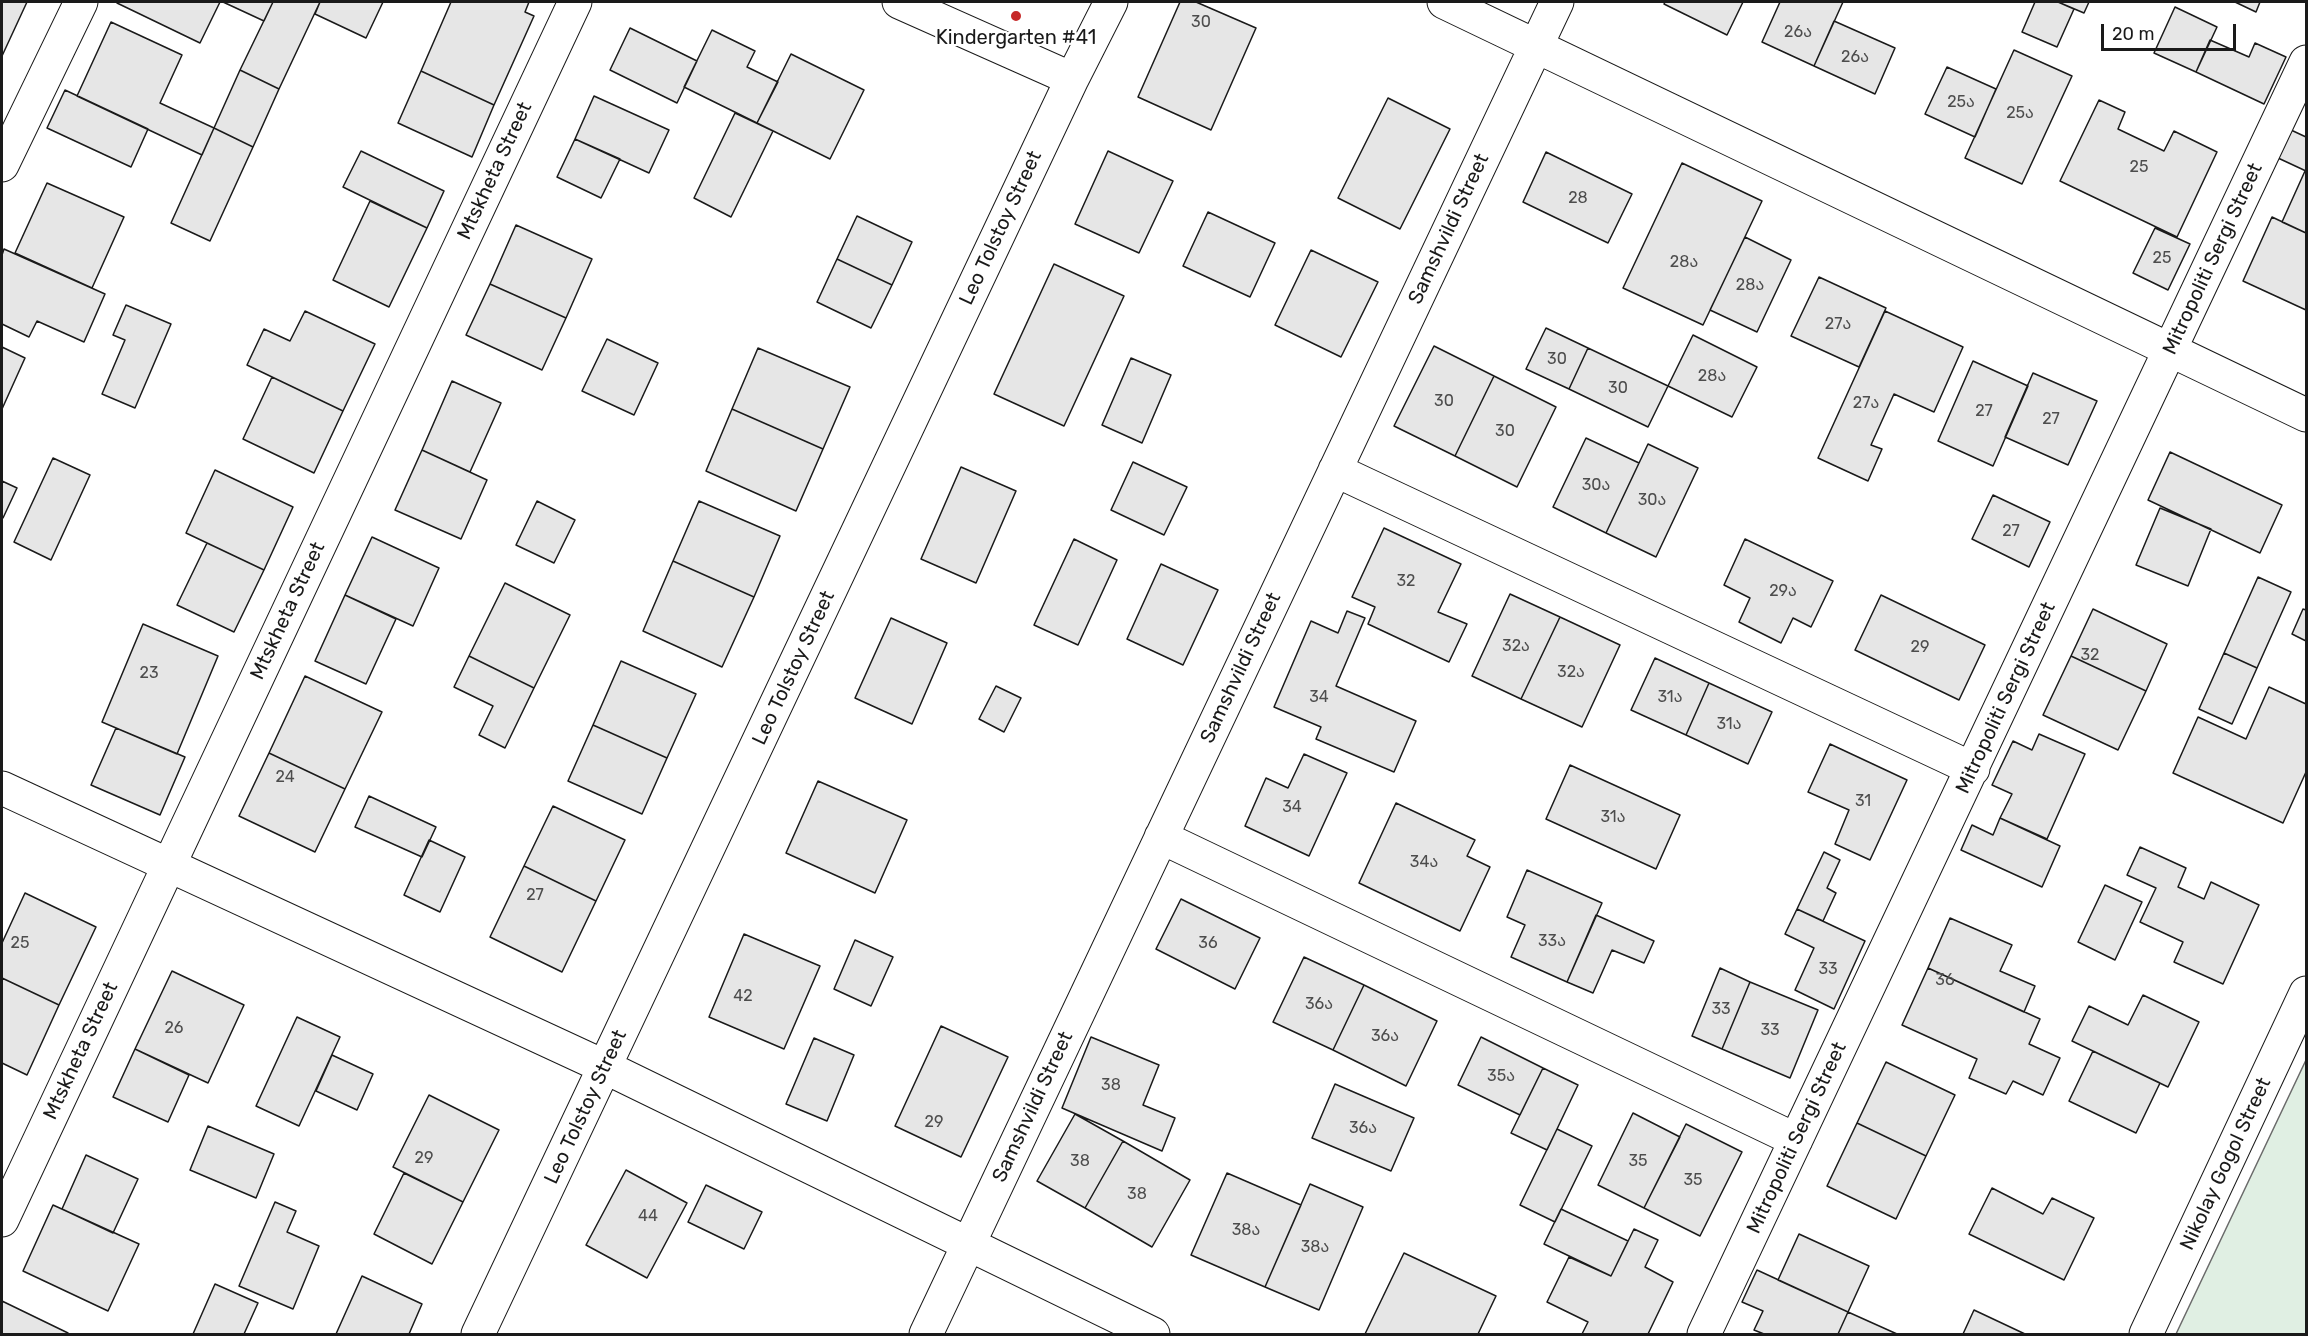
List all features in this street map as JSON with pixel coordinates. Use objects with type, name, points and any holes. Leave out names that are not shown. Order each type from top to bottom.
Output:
[{"type":"street","points":[[2,165],[81,2]]},
{"type":"street","name":"Mtskheta Street","points":[[2,1220],[575,2]]},
{"type":"street","points":[[899,2],[1072,79]]},
{"type":"street","name":"Leo Tolstoy Street","points":[[478,1335],[1072,79],[1111,2]]},
{"type":"street","points":[[1444,2],[2307,415]]},
{"type":"street","name":"Samshvildi Street","points":[[926,1335],[1557,2]]},
{"type":"street","name":"Mitropoliti Sergi Street","points":[[1704,1335],[2307,62]]},
{"type":"street","points":[[1335,470],[1972,768]]},
{"type":"street","points":[[2,788],[605,1067],[1153,1335]]},
{"type":"street","points":[[1161,837],[1796,1140]]},
{"type":"street","name":"Nikolay Gogol Street","points":[[2146,1335],[2307,993]]},
{"type":"green space","points":[[2306,1060],[2306,1334],[2176,1334]]},
{"type":"building","points":[[2,2],[27,2],[2,56]]},
{"type":"building","points":[[118,2],[220,2],[200,43]]},
{"type":"building","points":[[223,2],[273,2],[264,21]]},
{"type":"building","points":[[273,2],[320,2],[279,89],[240,70]]},
{"type":"building","points":[[320,2],[383,2],[366,38],[315,14]]},
{"type":"building","points":[[451,2],[529,2],[525,12],[534,16],[494,105],[421,71]]},
{"type":"building","points":[[1180,2],[1196,2],[1256,28],[1211,130],[1138,97]]},
{"type":"building","points":[[1665,2],[1743,2],[1727,35],[1664,4]]},
{"type":"building","points":[[1780,2],[1843,2],[1814,66],[1762,42]]},
{"type":"building","points":[[2035,2],[2058,2],[2074,9],[2057,47],[2022,32]]},
{"type":"building","points":[[2058,2],[2089,2],[2084,13]]},
{"type":"building","points":[[2235,2],[2260,2],[2256,12]]},
{"type":"building","points":[[2175,7],[2217,27],[2196,72],[2154,53]]},
{"type":"building","points":[[1834,21],[1895,48],[1875,94],[1814,66]]},
{"type":"building","points":[[111,22],[182,55],[160,103],[214,128],[202,155],[77,96]]},
{"type":"building","points":[[630,28],[697,61],[677,103],[610,70]]},
{"type":"building","points":[[712,30],[755,51],[747,67],[778,82],[757,123],[684,87]]},
{"type":"building","points":[[2210,40],[2249,57],[2255,43],[2286,57],[2264,104],[2196,72]]},
{"type":"building","points":[[2014,50],[2072,76],[2022,184],[1965,158]]},
{"type":"building","points":[[791,54],[864,90],[830,159],[757,123]]},
{"type":"building","points":[[1947,67],[1996,89],[1975,137],[1925,114]]},
{"type":"building","points":[[240,70],[279,89],[253,147],[214,128]]},
{"type":"building","points":[[421,71],[494,105],[472,157],[398,123]]},
{"type":"building","points":[[65,90],[148,129],[131,167],[47,128]]},
{"type":"building","points":[[594,96],[669,130],[649,173],[575,139]]},
{"type":"building","points":[[1388,98],[1450,129],[1400,229],[1338,198]]},
{"type":"building","points":[[2099,100],[2125,112],[2118,129],[2164,151],[2174,131],[2217,152],[2177,237],[2060,181]]},
{"type":"building","points":[[735,113],[773,131],[731,217],[694,198]]},
{"type":"building","points":[[214,128],[253,147],[210,241],[171,223]]},
{"type":"building","points":[[2291,130],[2306,137],[2306,171],[2278,158]]},
{"type":"building","points":[[575,139],[620,159],[601,198],[557,177]]},
{"type":"building","points":[[361,151],[444,191],[427,228],[343,187]]},
{"type":"building","points":[[1108,151],[1173,181],[1139,253],[1075,224]]},
{"type":"building","points":[[1546,152],[1632,194],[1608,243],[1523,202]]},
{"type":"building","points":[[1682,163],[1762,201],[1703,325],[1623,288]]},
{"type":"building","points":[[2306,171],[2306,233],[2282,222]]},
{"type":"building","points":[[47,183],[124,217],[92,288],[15,253]]},
{"type":"building","points":[[370,201],[427,228],[389,307],[333,280]]},
{"type":"building","points":[[1208,212],[1275,243],[1250,297],[1183,266]]},
{"type":"building","points":[[857,216],[912,242],[892,285],[837,259]]},
{"type":"building","points":[[2272,217],[2306,233],[2306,310],[2243,281]]},
{"type":"building","points":[[516,225],[592,259],[566,318],[490,284]]},
{"type":"building","points":[[2155,228],[2190,244],[2168,290],[2133,273]]},
{"type":"building","points":[[1745,237],[1791,260],[1757,332],[1710,310]]},
{"type":"building","points":[[4,249],[105,294],[84,342],[37,321],[29,337],[2,324],[2,255]]},
{"type":"building","points":[[1311,250],[1378,282],[1341,357],[1275,325]]},
{"type":"building","points":[[837,259],[892,285],[871,328],[817,302]]},
{"type":"building","points":[[1054,264],[1124,296],[1064,426],[994,394]]},
{"type":"building","points":[[1819,277],[1886,308],[1859,367],[1791,336]]},
{"type":"building","points":[[490,284],[566,318],[542,370],[466,335]]},
{"type":"building","points":[[126,305],[171,324],[135,408],[102,394],[125,340],[113,335]]},
{"type":"building","points":[[305,311],[375,344],[343,411],[247,365],[264,329],[290,341]]},
{"type":"building","points":[[1885,311],[1963,347],[1934,412],[1894,394],[1871,445],[1882,449],[1868,481],[1818,458]]},
{"type":"building","points":[[1546,328],[1588,348],[1569,389],[1526,369]]},
{"type":"building","points":[[1693,335],[1757,367],[1732,417],[1668,386]]},
{"type":"building","points":[[607,339],[658,363],[634,415],[582,391]]},
{"type":"building","points":[[1434,346],[1494,376],[1455,456],[1394,426]]},
{"type":"building","points":[[2,347],[25,358],[2,409]]},
{"type":"building","points":[[758,348],[850,387],[823,449],[732,409]]},
{"type":"building","points":[[1588,348],[1668,386],[1648,427],[1569,389]]},
{"type":"building","points":[[1131,358],[1171,375],[1142,443],[1102,425]]},
{"type":"building","points":[[1973,361],[2028,386],[1993,466],[1938,441]]},
{"type":"building","points":[[2033,373],[2097,401],[2068,465],[2005,437]]},
{"type":"building","points":[[1494,376],[1556,407],[1517,487],[1455,456]]},
{"type":"building","points":[[272,377],[343,411],[314,473],[243,439]]},
{"type":"building","points":[[452,381],[501,403],[470,472],[422,450]]},
{"type":"building","points":[[732,409],[823,449],[796,511],[706,471]]},
{"type":"building","points":[[1586,438],[1639,463],[1606,533],[1553,507]]},
{"type":"building","points":[[1648,444],[1698,468],[1656,557],[1606,533]]},
{"type":"building","points":[[422,450],[487,480],[461,539],[395,510]]},
{"type":"building","points":[[2170,452],[2282,505],[2260,553],[2148,500]]},
{"type":"building","points":[[53,458],[90,475],[51,560],[14,542]]},
{"type":"building","points":[[1133,462],[1187,487],[1164,535],[1111,510]]},
{"type":"building","points":[[961,467],[1016,491],[976,583],[921,559]]},
{"type":"building","points":[[215,470],[293,507],[264,570],[186,533]]},
{"type":"building","points":[[2,481],[17,488],[3,518],[2,518]]},
{"type":"building","points":[[1993,495],[2050,522],[2029,567],[1972,539]]},
{"type":"building","points":[[537,501],[575,520],[554,563],[516,545]]},
{"type":"building","points":[[699,501],[780,536],[754,597],[673,561]]},
{"type":"building","points":[[2160,508],[2211,529],[2188,586],[2136,565]]},
{"type":"building","points":[[1384,528],[1461,564],[1438,612],[1467,624],[1449,662],[1368,624],[1375,607],[1352,597]]},
{"type":"building","points":[[372,537],[439,568],[413,626],[345,595]]},
{"type":"building","points":[[1074,539],[1117,560],[1078,645],[1034,625]]},
{"type":"building","points":[[1745,539],[1833,581],[1811,627],[1793,618],[1781,643],[1739,622],[1750,598],[1724,585]]},
{"type":"building","points":[[207,543],[264,570],[234,632],[177,605]]},
{"type":"building","points":[[673,561],[754,597],[722,667],[643,631]]},
{"type":"building","points":[[1161,564],[1218,590],[1183,665],[1127,639]]},
{"type":"building","points":[[2258,577],[2291,592],[2257,668],[2224,653]]},
{"type":"building","points":[[505,583],[570,615],[534,688],[469,656]]},
{"type":"building","points":[[1510,594],[1560,617],[1521,699],[1472,676]]},
{"type":"building","points":[[345,595],[396,619],[366,684],[315,661]]},
{"type":"building","points":[[1881,595],[1985,645],[1959,700],[1855,650]]},
{"type":"building","points":[[2093,609],[2167,644],[2146,691],[2071,656]]},
{"type":"building","points":[[2303,609],[2306,610],[2306,641],[2292,634]]},
{"type":"building","points":[[1347,611],[1365,618],[1336,686],[1416,721],[1394,772],[1316,739],[1321,727],[1274,707],[1311,621],[1338,633]]},
{"type":"building","points":[[1560,617],[1620,645],[1582,727],[1521,699]]},
{"type":"building","points":[[891,618],[947,643],[912,724],[855,698]]},
{"type":"building","points":[[143,624],[218,656],[177,754],[102,722]]},
{"type":"building","points":[[2224,653],[2257,668],[2232,724],[2199,709]]},
{"type":"building","points":[[469,656],[534,688],[505,748],[479,735],[493,706],[454,687]]},
{"type":"building","points":[[2071,656],[2146,691],[2118,750],[2043,715]]},
{"type":"building","points":[[1655,658],[1709,683],[1686,735],[1631,710]]},
{"type":"building","points":[[621,661],[696,694],[667,758],[593,725]]},
{"type":"building","points":[[305,676],[382,712],[345,789],[269,753]]},
{"type":"building","points":[[1709,683],[1772,712],[1748,764],[1686,735]]},
{"type":"building","points":[[996,686],[1021,698],[1004,732],[979,719]]},
{"type":"building","points":[[2269,687],[2306,704],[2306,772],[2283,823],[2173,773],[2198,717],[2246,739]]},
{"type":"building","points":[[593,725],[667,758],[642,814],[568,781]]},
{"type":"building","points":[[116,728],[185,757],[160,815],[91,785]]},
{"type":"building","points":[[2039,734],[2085,754],[2047,839],[2000,818],[2012,794],[1992,785],[2013,741],[2032,750]]},
{"type":"building","points":[[1830,744],[1907,780],[1870,860],[1835,844],[1849,810],[1808,792]]},
{"type":"building","points":[[269,753],[345,789],[315,852],[239,816]]},
{"type":"building","points":[[1304,754],[1347,773],[1309,856],[1245,826],[1266,778],[1288,788]]},
{"type":"building","points":[[1570,765],[1680,815],[1656,869],[1546,819]]},
{"type":"building","points":[[818,781],[907,820],[875,893],[786,853]]},
{"type":"building","points":[[369,796],[436,827],[422,857],[355,827]]},
{"type":"building","points":[[1396,803],[1475,840],[1467,856],[1490,867],[1460,931],[1359,883]]},
{"type":"building","points":[[553,806],[625,840],[596,901],[524,866]]},
{"type":"building","points":[[2000,818],[2060,846],[2042,887],[1961,850],[1972,825],[1993,835]]},
{"type":"building","points":[[429,840],[465,857],[440,912],[404,895]]},
{"type":"building","points":[[2140,847],[2186,868],[2178,887],[2204,899],[2211,882],[2259,905],[2223,984],[2174,962],[2183,942],[2140,922],[2156,888],[2127,875]]},
{"type":"building","points":[[1824,852],[1840,860],[1827,888],[1836,893],[1823,921],[1797,909]]},
{"type":"building","points":[[524,866],[596,901],[562,972],[490,937]]},
{"type":"building","points":[[1527,870],[1602,903],[1567,982],[1511,957],[1525,925],[1507,917]]},
{"type":"building","points":[[2105,885],[2142,902],[2115,960],[2078,942]]},
{"type":"building","points":[[25,893],[96,927],[59,1005],[2,978],[2,943]]},
{"type":"building","points":[[1181,899],[1260,938],[1235,989],[1156,949]]},
{"type":"building","points":[[1797,909],[1865,941],[1834,1009],[1795,990],[1814,948],[1785,934]]},
{"type":"building","points":[[1596,915],[1654,941],[1644,963],[1612,950],[1593,993],[1567,982]]},
{"type":"building","points":[[1950,918],[2012,945],[2000,971],[2035,986],[2024,1012],[1928,968]]},
{"type":"building","points":[[744,934],[820,966],[784,1049],[709,1017]]},
{"type":"building","points":[[855,940],[893,957],[871,1006],[834,989]]},
{"type":"building","points":[[1304,957],[1364,985],[1333,1050],[1273,1022]]},
{"type":"building","points":[[1720,968],[1750,982],[1722,1049],[1692,1036]]},
{"type":"building","points":[[1928,968],[2040,1019],[2029,1044],[2060,1058],[2043,1095],[2013,1081],[2006,1094],[1969,1078],[1977,1059],[1902,1025]]},
{"type":"building","points":[[172,971],[244,1005],[208,1083],[135,1049]]},
{"type":"building","points":[[2,978],[59,1005],[27,1075],[2,1063]]},
{"type":"building","points":[[1750,982],[1818,1010],[1790,1078],[1722,1049]]},
{"type":"building","points":[[1364,985],[1437,1021],[1406,1086],[1333,1050]]},
{"type":"building","points":[[2143,995],[2199,1022],[2168,1087],[2072,1041],[2089,1006],[2128,1025]]},
{"type":"building","points":[[297,1017],[340,1037],[299,1126],[256,1106]]},
{"type":"building","points":[[941,1026],[1008,1057],[961,1157],[895,1126]]},
{"type":"building","points":[[1091,1037],[1159,1065],[1143,1105],[1175,1118],[1162,1151],[1062,1108]]},
{"type":"building","points":[[1481,1037],[1543,1068],[1520,1115],[1458,1085]]},
{"type":"building","points":[[814,1038],[854,1055],[827,1121],[786,1104]]},
{"type":"building","points":[[135,1049],[189,1075],[168,1122],[113,1097]]},
{"type":"building","points":[[2093,1051],[2160,1083],[2136,1133],[2069,1101]]},
{"type":"building","points":[[332,1055],[373,1074],[357,1110],[316,1091]]},
{"type":"building","points":[[1886,1062],[1955,1095],[1926,1156],[1857,1123]]},
{"type":"building","points":[[1543,1068],[1578,1085],[1547,1150],[1511,1133]]},
{"type":"building","points":[[1335,1084],[1414,1118],[1391,1171],[1312,1138]]},
{"type":"building","points":[[429,1095],[499,1130],[463,1202],[393,1167]]},
{"type":"building","points":[[1633,1113],[1680,1137],[1644,1208],[1598,1185]]},
{"type":"building","points":[[1075,1114],[1123,1141],[1085,1208],[1037,1181]]},
{"type":"building","points":[[1857,1123],[1926,1156],[1896,1219],[1827,1186]]},
{"type":"building","points":[[1686,1124],[1742,1152],[1700,1236],[1644,1208]]},
{"type":"building","points":[[208,1126],[274,1154],[256,1198],[190,1170]]},
{"type":"building","points":[[1557,1129],[1592,1146],[1555,1222],[1520,1205]]},
{"type":"building","points":[[1123,1141],[1190,1180],[1152,1247],[1085,1208]]},
{"type":"building","points":[[86,1155],[138,1179],[113,1233],[62,1209]]},
{"type":"building","points":[[626,1170],[687,1203],[647,1278],[586,1245]]},
{"type":"building","points":[[404,1173],[463,1202],[432,1264],[374,1234]]},
{"type":"building","points":[[1227,1173],[1301,1205],[1265,1287],[1191,1255]]},
{"type":"building","points":[[1310,1184],[1363,1207],[1319,1310],[1265,1287]]},
{"type":"building","points":[[706,1185],[762,1212],[744,1249],[688,1222]]},
{"type":"building","points":[[1992,1188],[2043,1214],[2052,1198],[2094,1218],[2064,1280],[1969,1234]]},
{"type":"building","points":[[275,1202],[296,1211],[287,1232],[319,1246],[293,1309],[239,1286]]},
{"type":"building","points":[[53,1205],[139,1244],[108,1311],[23,1271]]},
{"type":"building","points":[[1561,1209],[1628,1241],[1611,1276],[1544,1244]]},
{"type":"building","points":[[1634,1229],[1658,1240],[1645,1267],[1673,1282],[1648,1334],[1582,1334],[1588,1322],[1547,1302],[1569,1257],[1611,1276]]},
{"type":"building","points":[[1799,1234],[1869,1266],[1848,1312],[1778,1280]]},
{"type":"building","points":[[1404,1253],[1496,1296],[1478,1334],[1365,1334]]},
{"type":"building","points":[[1757,1270],[1848,1312],[1838,1334],[1764,1334],[1754,1330],[1763,1311],[1742,1302]]},
{"type":"building","points":[[362,1276],[422,1304],[409,1334],[336,1334]]},
{"type":"building","points":[[215,1284],[258,1303],[244,1334],[193,1334]]},
{"type":"building","points":[[2,1301],[68,1333],[2,1334]]},
{"type":"building","points":[[1974,1310],[2025,1334],[1963,1334]]},
{"type":"building","points":[[1848,1312],[1897,1334],[1838,1334]]},
{"type":"place","name":"Kindergarten #41","points":[[1016,16]]}]
